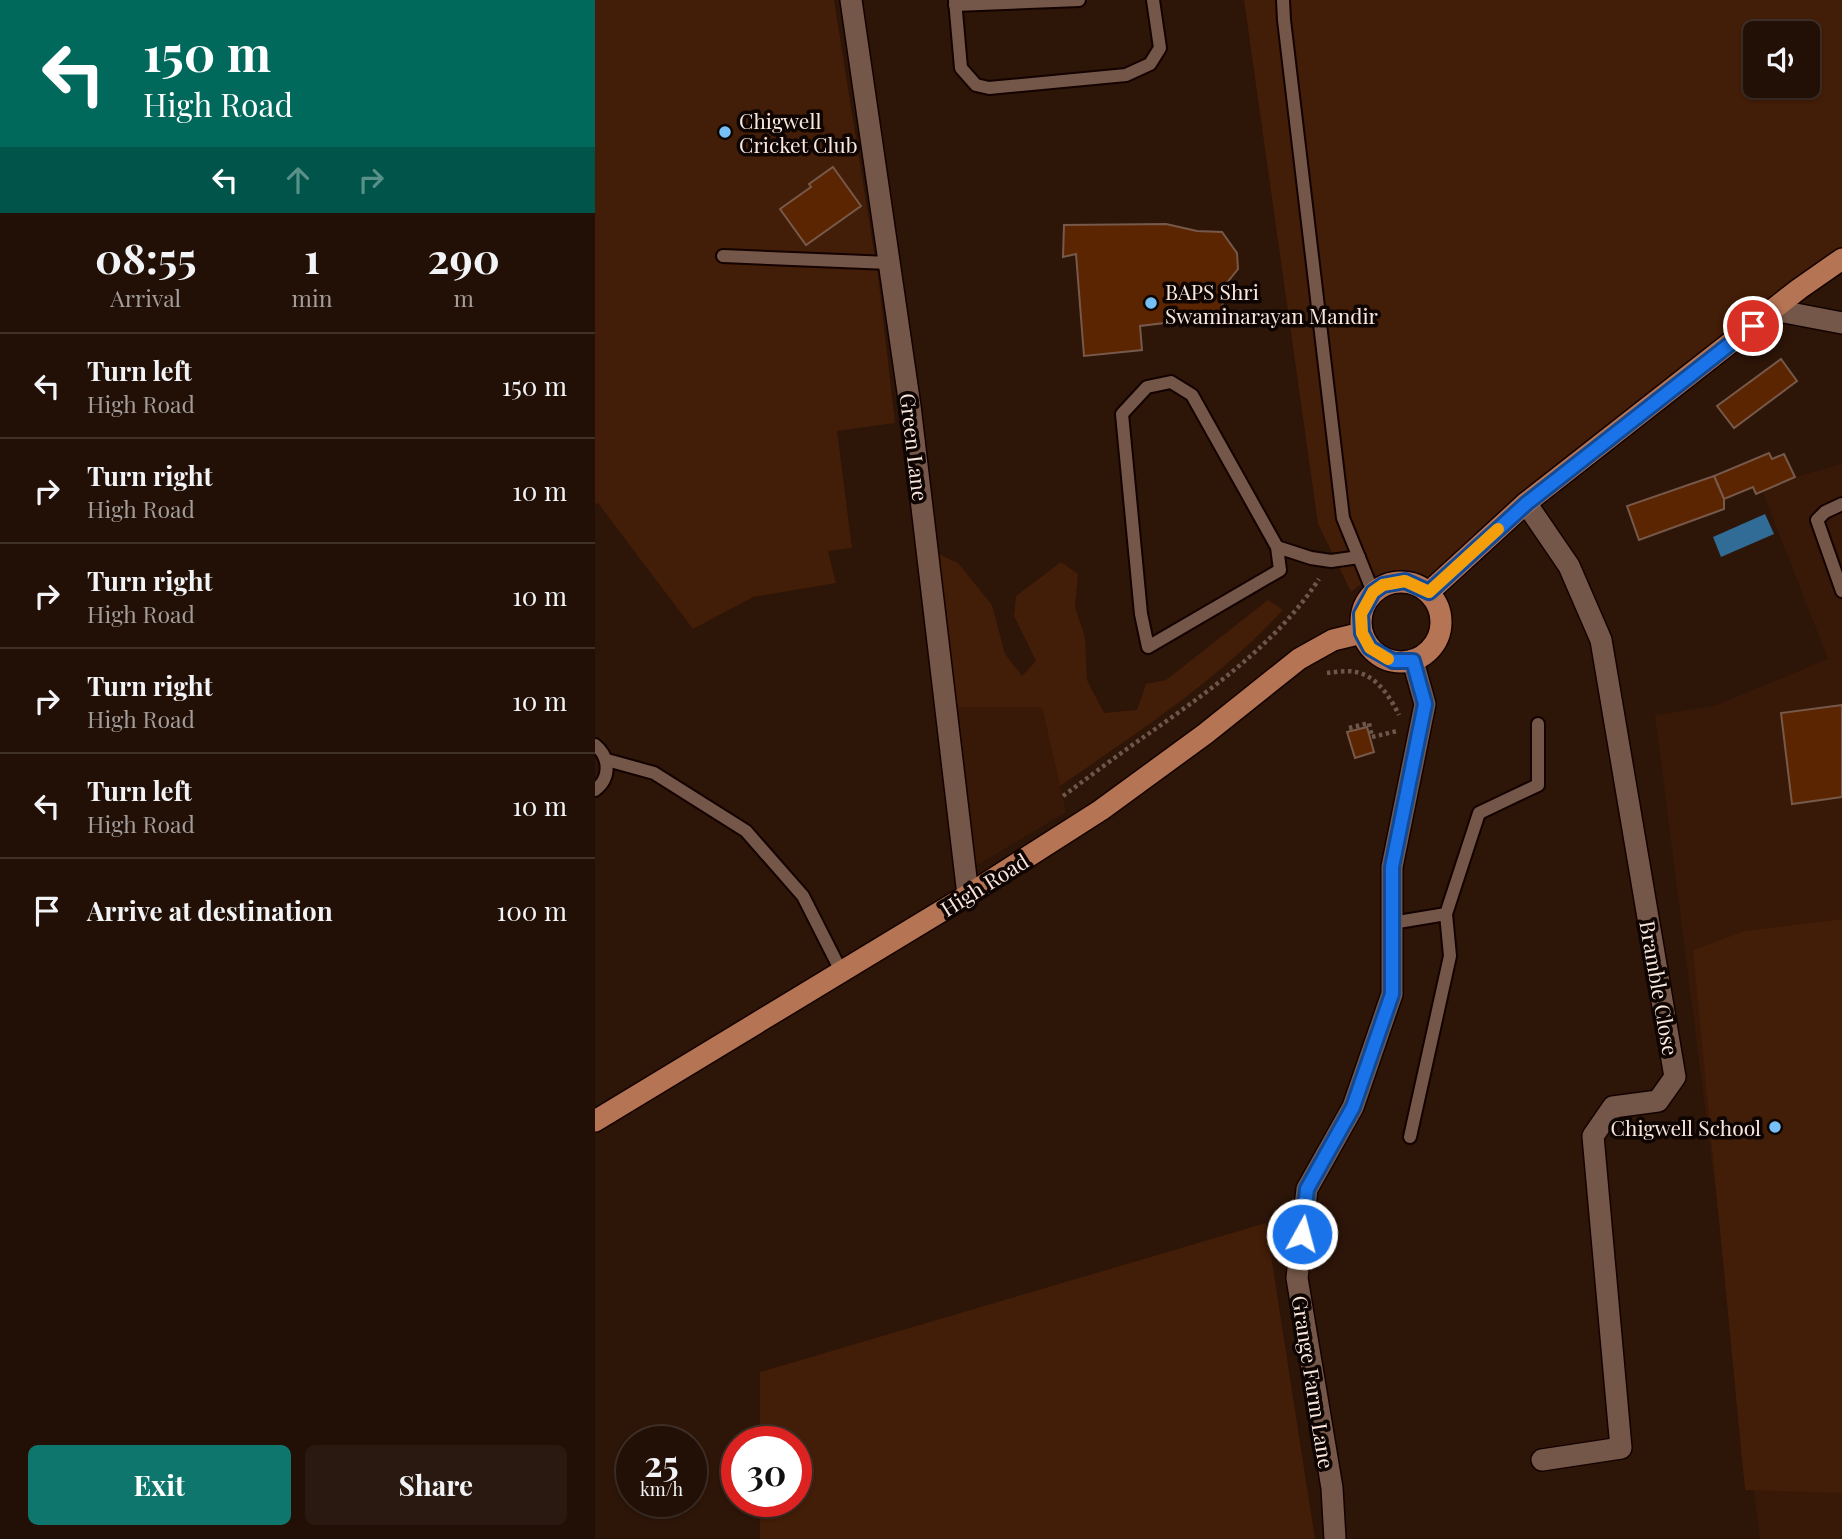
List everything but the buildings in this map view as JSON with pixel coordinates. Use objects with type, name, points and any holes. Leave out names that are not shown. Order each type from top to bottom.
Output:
[{"type":"main road","points":[[1429,592],[1527,503],[1842,259]]},
{"type":"main road","points":[[1405,581],[1429,592],[1441,614],[1440,632],[1430,650],[1413,661],[1393,661],[1370,648],[1362,633],[1361,614],[1373,592],[1383,585],[1405,581]]},
{"type":"main road","name":"High Road","points":[[595,1121],[842,973],[1101,810],[1205,734],[1299,659],[1333,640],[1362,633]]},
{"type":"street","name":"Green Lane","points":[[851,0],[910,406],[968,895]]},
{"type":"street","points":[[1774,310],[1842,323]]},
{"type":"street","name":"Bramble Close","points":[[1527,503],[1569,566],[1601,640],[1675,1077],[1658,1101],[1613,1107],[1593,1136],[1621,1448],[1542,1460]]},
{"type":"street","name":"Grange Farm Lane","points":[[1335,1539],[1332,1488],[1297,1278],[1307,1189],[1353,1107],[1392,994],[1392,867],[1425,704],[1413,661]]},
{"type":"lane","points":[[1079,0],[955,3],[961,68],[976,85],[989,88],[1126,75],[1150,64],[1160,48],[1153,0]]},
{"type":"lane","points":[[1283,0],[1283,20],[1343,518],[1373,592]]},
{"type":"lane","points":[[723,256],[890,263]]},
{"type":"lane","points":[[1277,547],[1280,570],[1148,647],[1141,614],[1122,414],[1147,387],[1171,382],[1192,395],[1277,547],[1311,558],[1331,561],[1359,557]]},
{"type":"lane","points":[[1842,503],[1825,512],[1817,520],[1842,591]]},
{"type":"lane","points":[[1410,1138],[1450,956],[1446,914],[1479,813],[1538,785],[1538,724]]},
{"type":"lane","points":[[595,745],[607,760],[608,769],[604,780],[595,790]]},
{"type":"lane","points":[[607,760],[654,773],[746,831],[803,896],[842,973]]},
{"type":"lane","points":[[1392,923],[1446,914]]},
{"type":"path","points":[[1063,796],[1231,672],[1282,626],[1331,561]]},
{"type":"path","points":[[1324,673],[1355,671],[1372,679],[1388,695],[1399,714],[1399,742]]},
{"type":"path","points":[[1349,728],[1369,723],[1371,737],[1401,730]]},
{"type":"shaded area","points":[[595,0],[834,0],[879,283],[895,423],[837,431],[852,548],[828,551],[836,583],[753,597],[693,629],[598,503],[595,504]]},
{"type":"shaded area","points":[[1244,0],[1842,0],[1842,268],[1429,592],[1383,585],[1374,574],[1351,592],[1318,524]]},
{"type":"shaded area","name":"Chigwell School","points":[[1842,464],[1842,1539],[1760,1539],[1655,715],[1714,706],[1828,659],[1762,490],[1795,477]]},
{"type":"shaded area","points":[[937,553],[958,563],[992,605],[1005,654],[1022,676],[1036,661],[1014,616],[1016,596],[1061,562],[1078,574],[1075,607],[1085,637],[1087,680],[1104,713],[1137,710],[1146,684],[1166,680],[1268,600],[1283,610],[1205,682],[1060,786],[1042,707],[955,707]]},
{"type":"shaded area","points":[[955,707],[1042,707],[1066,812],[971,869]]},
{"type":"shaded area","points":[[1842,919],[1842,1493],[1745,1490],[1693,950],[1745,931]]},
{"type":"shaded area","points":[[1266,1223],[1315,1539],[760,1539],[760,1517],[812,1517],[812,1426],[760,1426],[760,1372]]},
{"type":"water","points":[[1765,514],[1774,534],[1721,557],[1713,537]]},
{"type":"slow traffic","points":[[1388,659],[1370,648],[1362,633],[1361,614],[1373,592],[1383,585],[1405,581],[1429,592],[1498,529]]},
{"type":"place","name":"Chigwell Cricket Club","points":[[725,132]]},
{"type":"place","name":"BAPS Shri Swaminarayan Mandir","points":[[1151,303]]},
{"type":"place","name":"Chigwell School","points":[[1775,1127]]},
{"type":"route","points":[[1302,1234],[1307,1189],[1353,1107],[1392,994],[1392,867],[1425,704],[1413,661],[1393,661],[1370,648],[1362,633],[1361,614],[1373,592],[1383,585],[1405,581],[1429,592],[1527,503],[1753,326]]}]
